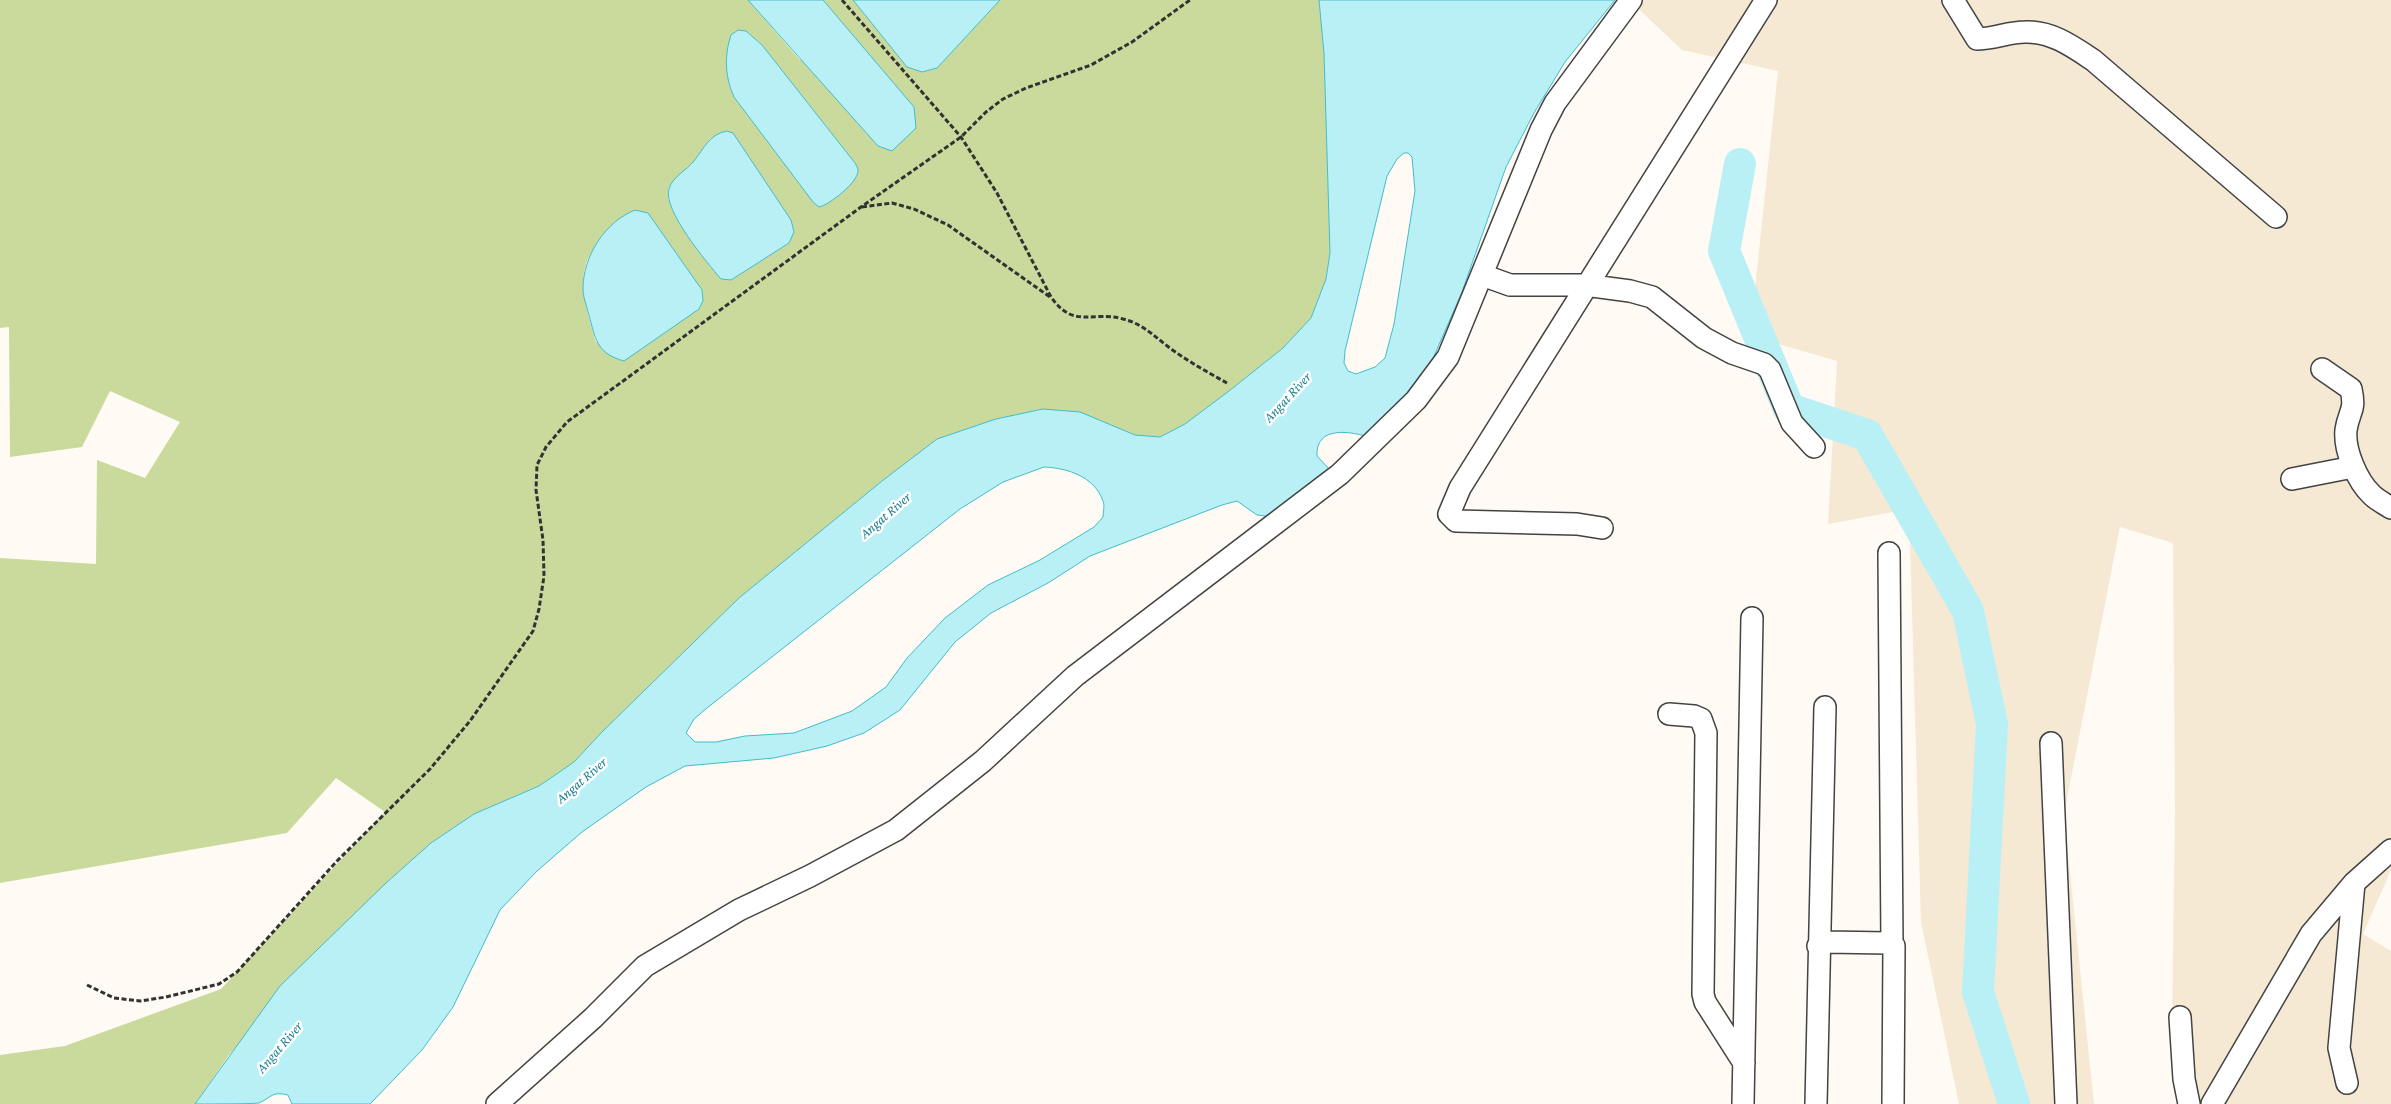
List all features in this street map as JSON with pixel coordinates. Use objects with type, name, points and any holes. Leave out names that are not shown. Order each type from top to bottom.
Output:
[{"type":"street","points":[[498,1104],[593,1018],[645,966],[739,910],[810,876],[896,830],[984,761],[1075,676],[1340,474],[1416,400],[1448,357],[1541,130],[1555,103],[1631,0]]},
{"type":"street","points":[[1602,528],[1570,523],[1456,521],[1449,514],[1460,488],[1585,285],[1766,0]]},
{"type":"street","points":[[1953,0],[1977,39],[2024,32],[2042,33],[2064,41],[2093,60],[2276,217]]},
{"type":"street","points":[[1482,275],[1510,285],[1585,285],[1630,291],[1652,297],[1704,338],[1732,353],[1764,364],[1770,370],[1792,423],[1814,447]]},
{"type":"street","points":[[2322,369],[2351,389],[2354,404],[2346,431],[2348,452],[2353,467],[2370,494],[2391,508]]},
{"type":"street","points":[[2292,479],[2353,467]]},
{"type":"street","points":[[1889,553],[1892,944],[1894,952],[1893,1104]]},
{"type":"street","points":[[1743,1104],[1752,618]]},
{"type":"street","points":[[1816,1104],[1818,946],[1825,707]]},
{"type":"street","points":[[1669,714],[1694,716],[1701,719],[1706,733],[1703,994],[1705,1002],[1744,1063]]},
{"type":"street","points":[[2051,743],[2066,1104]]},
{"type":"street","points":[[2212,1104],[2311,934],[2354,883],[2391,850]]},
{"type":"street","points":[[2347,1083],[2339,1048],[2354,883]]},
{"type":"street","points":[[1818,946],[1825,942],[1892,944]]},
{"type":"street","points":[[2180,1018],[2184,1079],[2189,1104]]},
{"type":"path","points":[[842,0],[961,137],[997,193],[1051,297],[1060,310],[1074,316],[1122,318],[1146,328],[1174,351],[1227,383]]},
{"type":"path","points":[[87,985],[114,998],[140,1001],[166,997],[218,984],[237,972],[337,861],[430,769],[470,721],[533,631],[539,609],[544,576],[543,540],[536,490],[537,465],[546,446],[568,422],[861,207],[961,137],[986,112],[1003,99],[1026,88],[1091,65],[1132,42],[1190,0]]},
{"type":"path","points":[[861,207],[892,203],[923,213],[948,225],[1051,297]]},
{"type":"shaded area","points":[[1629,0],[2391,0],[2391,870],[2363,934],[2391,951],[2391,1104],[2186,1104],[2172,1027],[2175,811],[2173,543],[2120,527],[2064,814],[2094,1104],[1959,1104],[1921,922],[1909,509],[1828,524],[1837,361],[1750,336],[1778,71],[1682,50]]},
{"type":"green space","points":[[0,0],[748,0],[800,60],[851,34],[823,0],[853,0],[907,67],[937,68],[1000,0],[1319,0],[1324,53],[1330,253],[1326,279],[1311,318],[1283,348],[1185,424],[1160,437],[1135,435],[1111,426],[1043,409],[996,419],[937,439],[882,481],[739,598],[602,732],[574,762],[539,786],[474,814],[431,843],[386,883],[229,1055],[195,1104],[0,1104],[0,1055],[65,1046],[221,989],[385,812],[336,778],[287,833],[0,883],[0,558],[96,564],[97,460],[145,478],[180,422],[110,391],[82,447],[10,457],[9,327],[0,328]],"holes":[[[746,31],[762,45],[855,163]],[[710,139],[708,263],[675,215],[668,198],[669,187],[692,164]],[[648,213],[702,291],[703,301],[596,342],[586,307],[583,283],[584,271],[594,249]]]},
{"type":"water","points":[[748,0],[823,0],[914,107],[916,128],[892,151],[878,146]]},
{"type":"water","points":[[853,0],[1000,0],[937,68],[922,72],[907,67]]},
{"type":"water","name":"Angat River","points":[[1319,0],[1615,0],[1565,62],[1534,113],[1506,167],[1462,292],[1424,379],[1371,438],[1345,432],[1328,435],[1322,439],[1318,446],[1317,456],[1332,472],[1273,517],[1257,515],[1237,501],[1222,505],[1090,556],[1048,583],[991,613],[955,642],[900,710],[864,733],[827,746],[774,758],[685,766],[646,787],[582,832],[537,871],[500,910],[453,1007],[422,1050],[370,1104],[292,1104],[288,1095],[279,1094],[272,1095],[259,1103],[195,1104],[280,986],[386,883],[431,843],[474,814],[539,786],[574,762],[602,732],[739,598],[882,481],[937,439],[996,419],[1043,409],[1080,412],[1135,435],[1160,437],[1185,424],[1283,348],[1311,318],[1326,279],[1330,253],[1324,53]],"holes":[[[1404,153],[1408,153],[1412,157],[1415,191],[1394,324],[1385,358],[1375,367],[1356,374],[1348,371],[1344,363],[1345,351],[1387,176],[1397,159]],[[1044,467],[1062,469],[1079,475],[1093,485],[1103,501],[1103,517],[1094,527],[1040,560],[988,585],[945,618],[907,658],[886,687],[852,711],[794,733],[745,736],[716,742],[695,742],[686,733],[694,719],[707,708],[960,509],[1003,482]]]},
{"type":"water","points":[[738,30],[746,31],[762,45],[857,166],[857,175],[854,181],[836,198],[824,205],[819,207],[813,202],[734,97],[727,74],[726,59],[731,35]]},
{"type":"water","points":[[727,131],[733,133],[791,220],[794,232],[789,243],[731,280],[721,279],[697,249],[679,222],[669,198],[669,189],[673,181],[694,161],[712,138]]},
{"type":"water","points":[[635,210],[648,213],[702,290],[703,301],[699,309],[624,361],[609,355],[597,341],[583,289],[587,264],[598,242],[614,223],[624,215]]},
{"type":"waterway","points":[[1740,164],[1724,251],[1789,409],[1867,435],[1968,611],[1992,724],[1978,992],[2014,1104]]}]
